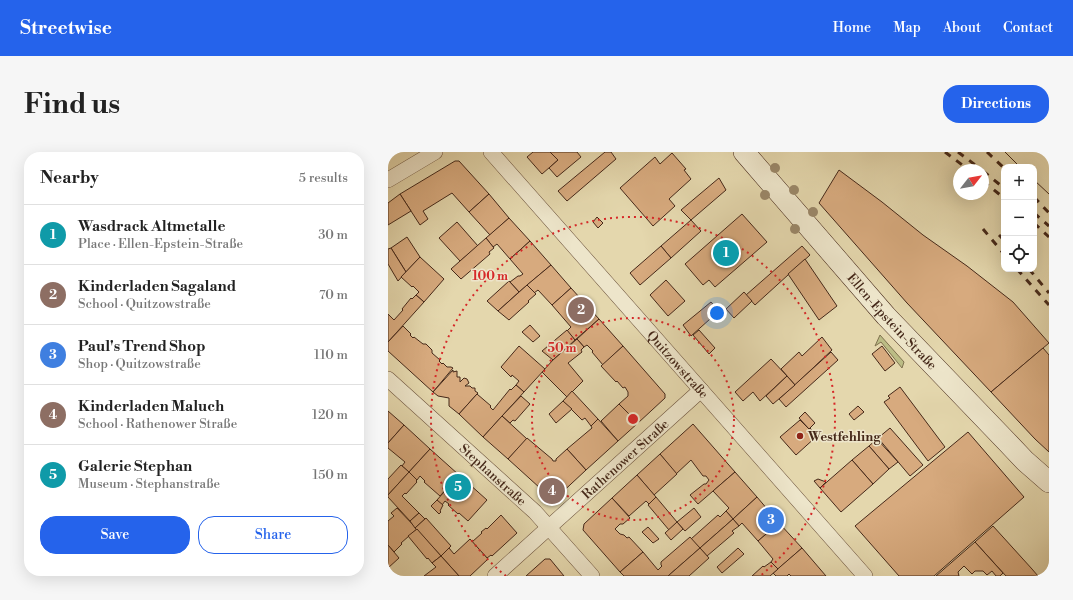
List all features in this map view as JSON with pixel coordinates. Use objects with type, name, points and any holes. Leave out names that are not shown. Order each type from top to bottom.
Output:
[{"type":"main road","name":"Ellen-Epstein-Straße","points":[[744,152],[886,316],[1025,461],[1049,482]]},
{"type":"street","points":[[388,180],[435,152]]},
{"type":"street","name":"Quitzowstraße","points":[[491,152],[865,576]]},
{"type":"street","name":"Stephanstraße","points":[[388,379],[535,512],[592,576]]},
{"type":"street","name":"Rathenower Straße","points":[[495,576],[701,390]]},
{"type":"green space","points":[[880,335],[904,362],[902,368],[881,342],[875,346]]},
{"type":"building","points":[[533,152],[550,152],[558,160],[542,174],[527,157]]},
{"type":"building","points":[[550,152],[577,152],[581,157],[557,177],[549,168],[558,160]]},
{"type":"building","points":[[605,152],[611,152],[616,159],[567,201],[558,191]]},
{"type":"building","points":[[672,153],[686,169],[684,170],[691,179],[669,199],[675,206],[653,226],[620,188],[655,157],[660,164]]},
{"type":"building","points":[[455,161],[459,161],[489,194],[469,212],[452,193],[423,211],[428,219],[420,225],[400,194]]},
{"type":"building","points":[[839,170],[1013,302],[1049,343],[991,392],[907,303],[819,203]]},
{"type":"building","points":[[719,178],[726,190],[691,220],[681,210]]},
{"type":"building","points":[[400,194],[411,211],[388,225],[388,203]]},
{"type":"building","points":[[489,194],[509,218],[490,235],[469,212]]},
{"type":"building","points":[[742,214],[767,242],[715,287],[709,280],[703,285],[685,264]]},
{"type":"building","points":[[597,217],[603,223],[598,228],[593,222]]},
{"type":"building","points":[[509,218],[530,241],[510,259],[497,244],[493,247],[486,238]]},
{"type":"building","points":[[691,220],[701,231],[671,258],[661,246]]},
{"type":"building","points":[[457,222],[478,246],[460,261],[439,238]]},
{"type":"building","points":[[407,237],[420,257],[406,272],[391,248]]},
{"type":"building","points":[[486,238],[494,248],[489,252],[490,254],[461,279],[451,269]]},
{"type":"building","points":[[530,241],[551,265],[519,292],[510,282],[523,274],[510,259]]},
{"type":"building","points":[[661,246],[671,258],[640,285],[630,273]]},
{"type":"building","points":[[802,246],[810,255],[755,305],[746,295]]},
{"type":"building","points":[[391,248],[406,272],[398,281],[388,264],[388,249]]},
{"type":"building","points":[[420,257],[444,279],[424,302],[416,295],[419,292],[401,277]]},
{"type":"building","points":[[805,259],[837,306],[819,320],[788,274]]},
{"type":"building","points":[[551,265],[571,288],[552,305],[538,290],[534,293],[527,285]]},
{"type":"building","points":[[666,280],[685,301],[668,316],[650,295]]},
{"type":"building","points":[[509,281],[519,292],[498,311],[487,301]]},
{"type":"building","points":[[527,285],[536,294],[509,320],[498,311]]},
{"type":"building","points":[[571,288],[599,319],[575,340],[567,331],[571,327],[552,305]]},
{"type":"building","points":[[744,292],[752,301],[734,318],[726,309]]},
{"type":"building","points":[[416,295],[424,302],[388,342],[388,314],[394,320],[411,298],[412,299]]},
{"type":"building","points":[[711,302],[719,311],[691,336],[683,325]]},
{"type":"building","points":[[599,319],[623,346],[603,365],[587,345],[584,347],[577,339]]},
{"type":"building","points":[[530,325],[540,336],[533,342],[522,332]]},
{"type":"building","points":[[403,326],[413,338],[414,337],[423,344],[426,344],[442,364],[443,363],[447,367],[453,368],[433,392],[388,351],[388,342]]},
{"type":"building","points":[[567,330],[575,340],[553,360],[542,351]]},
{"type":"building","points":[[699,330],[715,348],[709,354],[693,335]]},
{"type":"building","points":[[822,337],[832,350],[795,385],[781,369],[799,352],[802,356]]},
{"type":"building","points":[[577,339],[584,347],[581,350],[582,352],[568,363],[583,381],[567,397],[542,372]]},
{"type":"building","points":[[519,346],[545,369],[524,392],[516,385],[519,381],[512,375],[511,377],[501,367]]},
{"type":"building","points":[[623,346],[665,394],[665,398],[638,423],[619,404],[628,396],[628,392],[625,387],[623,388],[617,381],[616,382],[601,366]]},
{"type":"building","points":[[882,346],[895,363],[885,371],[872,354]]},
{"type":"building","points":[[1043,348],[1049,355],[1049,452],[991,392]]},
{"type":"building","points":[[831,352],[838,360],[786,407],[779,399]]},
{"type":"building","points":[[771,359],[787,376],[760,401],[753,392],[743,401],[735,392]]},
{"type":"building","points":[[453,370],[453,372],[457,371],[457,377],[460,377],[460,382],[464,378],[467,379],[469,383],[465,386],[475,388],[475,391],[478,393],[459,414],[449,406],[449,398],[438,396],[433,392]]},
{"type":"building","points":[[787,376],[795,385],[773,404],[766,396]]},
{"type":"building","points":[[516,385],[524,392],[483,437],[459,414],[477,394],[491,406],[490,407],[493,410],[510,389],[511,390]]},
{"type":"building","points":[[900,387],[945,447],[928,461],[884,402],[890,398],[888,396]]},
{"type":"building","points":[[572,391],[598,419],[591,426],[585,418],[582,420],[563,401]]},
{"type":"building","points":[[521,396],[530,404],[515,421],[513,420],[510,423],[502,416]]},
{"type":"building","points":[[563,401],[572,409],[556,423],[549,414]]},
{"type":"building","points":[[619,404],[638,423],[618,441],[601,421]]},
{"type":"building","points":[[858,406],[864,412],[854,420],[849,414]]},
{"type":"building","points":[[388,411],[404,425],[388,443]]},
{"type":"building","points":[[805,412],[815,423],[809,429],[799,418]]},
{"type":"building","points":[[502,416],[527,439],[508,459],[483,437]]},
{"type":"building","points":[[598,419],[618,441],[586,470],[567,449],[592,428],[591,426]]},
{"type":"building","points":[[800,420],[817,436],[796,455],[780,437]]},
{"type":"building","points":[[693,424],[735,472],[698,504],[690,495],[706,484],[709,480],[706,476],[703,476],[691,460],[676,474],[660,454]]},
{"type":"building","points":[[404,425],[430,449],[409,472],[402,466],[405,462],[388,448],[388,443]]},
{"type":"building","points":[[890,428],[923,465],[910,476],[878,438]]},
{"type":"building","points":[[968,432],[1024,497],[934,576],[899,576],[855,526]]},
{"type":"building","points":[[527,438],[553,461],[556,461],[556,459],[567,449],[586,470],[556,498],[551,498],[508,459]]},
{"type":"building","points":[[877,439],[898,462],[889,469],[869,446]]},
{"type":"building","points":[[869,446],[889,469],[873,484],[852,460]]},
{"type":"building","points":[[430,449],[459,475],[440,496],[424,482],[425,481],[420,476],[417,480],[409,472]]},
{"type":"building","points":[[660,454],[677,474],[654,495],[637,475]]},
{"type":"building","points":[[852,460],[873,484],[841,512],[820,488]]},
{"type":"building","points":[[401,465],[409,472],[388,495],[388,479]]},
{"type":"building","points":[[409,472],[417,480],[417,482],[406,494],[405,493],[402,496],[419,513],[410,521],[388,497],[388,495]]},
{"type":"building","points":[[735,472],[757,497],[733,519],[726,511],[729,508],[713,491]]},
{"type":"building","points":[[459,475],[487,500],[468,521],[459,513],[458,514],[445,501],[442,505],[437,500]]},
{"type":"building","points":[[637,475],[656,497],[649,504],[646,501],[629,516],[612,498]]},
{"type":"building","points":[[818,479],[826,482],[820,488],[814,481]]},
{"type":"building","points":[[656,497],[677,522],[669,530],[648,505]]},
{"type":"building","points":[[757,497],[779,523],[758,541],[742,523],[739,526],[733,519]]},
{"type":"building","points":[[612,498],[630,518],[615,529],[627,538],[629,537],[643,552],[620,572],[583,530],[584,524]]},
{"type":"building","points":[[437,500],[443,505],[439,514],[431,506]]},
{"type":"building","points":[[397,508],[417,529],[401,543],[402,544],[394,552],[388,545],[388,521],[394,516],[391,513]]},
{"type":"building","points":[[694,508],[701,517],[685,531],[677,522]]},
{"type":"building","points":[[726,511],[733,519],[700,548],[691,539],[718,515],[720,517]]},
{"type":"building","points":[[419,513],[425,519],[415,528],[410,521]]},
{"type":"building","points":[[501,515],[517,533],[492,556],[491,555],[487,558],[472,542]]},
{"type":"building","points":[[426,518],[451,546],[441,556],[415,528]]},
{"type":"building","points":[[733,519],[739,526],[732,531],[734,533],[707,556],[700,548]]},
{"type":"building","points":[[677,522],[683,529],[671,540],[665,533]]},
{"type":"building","points":[[779,523],[802,548],[778,569],[771,562],[773,559],[758,541]]},
{"type":"building","points":[[993,526],[1038,576],[1006,576],[975,542]]},
{"type":"building","points":[[648,527],[659,539],[653,543],[642,532]]},
{"type":"building","points":[[417,529],[441,556],[432,563],[408,536]]},
{"type":"building","points":[[690,537],[700,548],[668,576],[624,576],[620,572],[643,552],[658,570],[662,566],[661,562]]},
{"type":"building","points":[[470,539],[488,559],[470,576],[459,576],[441,556],[449,548],[454,554]]},
{"type":"building","points":[[975,542],[1003,573],[1000,576],[996,576],[992,571],[987,575],[983,571],[975,571],[972,574],[964,566],[958,572],[959,576],[936,576]]},
{"type":"building","points":[[388,545],[399,558],[388,568]]},
{"type":"building","points":[[700,548],[709,558],[689,576],[668,576]]},
{"type":"building","points":[[738,548],[744,554],[722,573],[717,567]]},
{"type":"building","points":[[802,548],[826,576],[791,576],[789,574],[787,576],[776,576],[773,573]]},
{"type":"building","points":[[441,556],[459,576],[424,576],[436,567],[432,563]]},
{"type":"building","points":[[545,559],[550,559],[564,576],[526,576]]},
{"type":"building","points":[[771,562],[778,569],[770,576],[752,576],[763,566],[764,567]]},
{"type":"tram line","points":[[1005,152],[1017,164]]},
{"type":"tram line","points":[[1037,183],[1049,194]]},
{"type":"railway","points":[[945,152],[961,164]]},
{"type":"railway","points":[[958,152],[974,164]]},
{"type":"railway","points":[[987,152],[1001,165]]},
{"type":"railway","points":[[989,176],[1001,186]]},
{"type":"railway","points":[[989,186],[1001,196]]},
{"type":"railway","points":[[1037,200],[1049,213]]},
{"type":"railway","points":[[1037,216],[1049,226]]},
{"type":"railway","points":[[1037,226],[1049,237]]},
{"type":"railway","points":[[983,229],[1001,250]]},
{"type":"railway","points":[[1020,272],[1049,305]]},
{"type":"railway","points":[[1032,272],[1049,293]]},
{"type":"place","name":"Wasdrack Altmetalle","points":[[726,253]]},
{"type":"place","name":"Kinderladen Sagaland","points":[[581,310]]},
{"type":"place","name":"Westfehling","points":[[800,436]]},
{"type":"place","name":"Galerie Stephan","points":[[458,487]]},
{"type":"place","name":"Kinderladen Maluch","points":[[552,491]]},
{"type":"place","name":"Paul's Trend Shop","points":[[771,520]]}]
